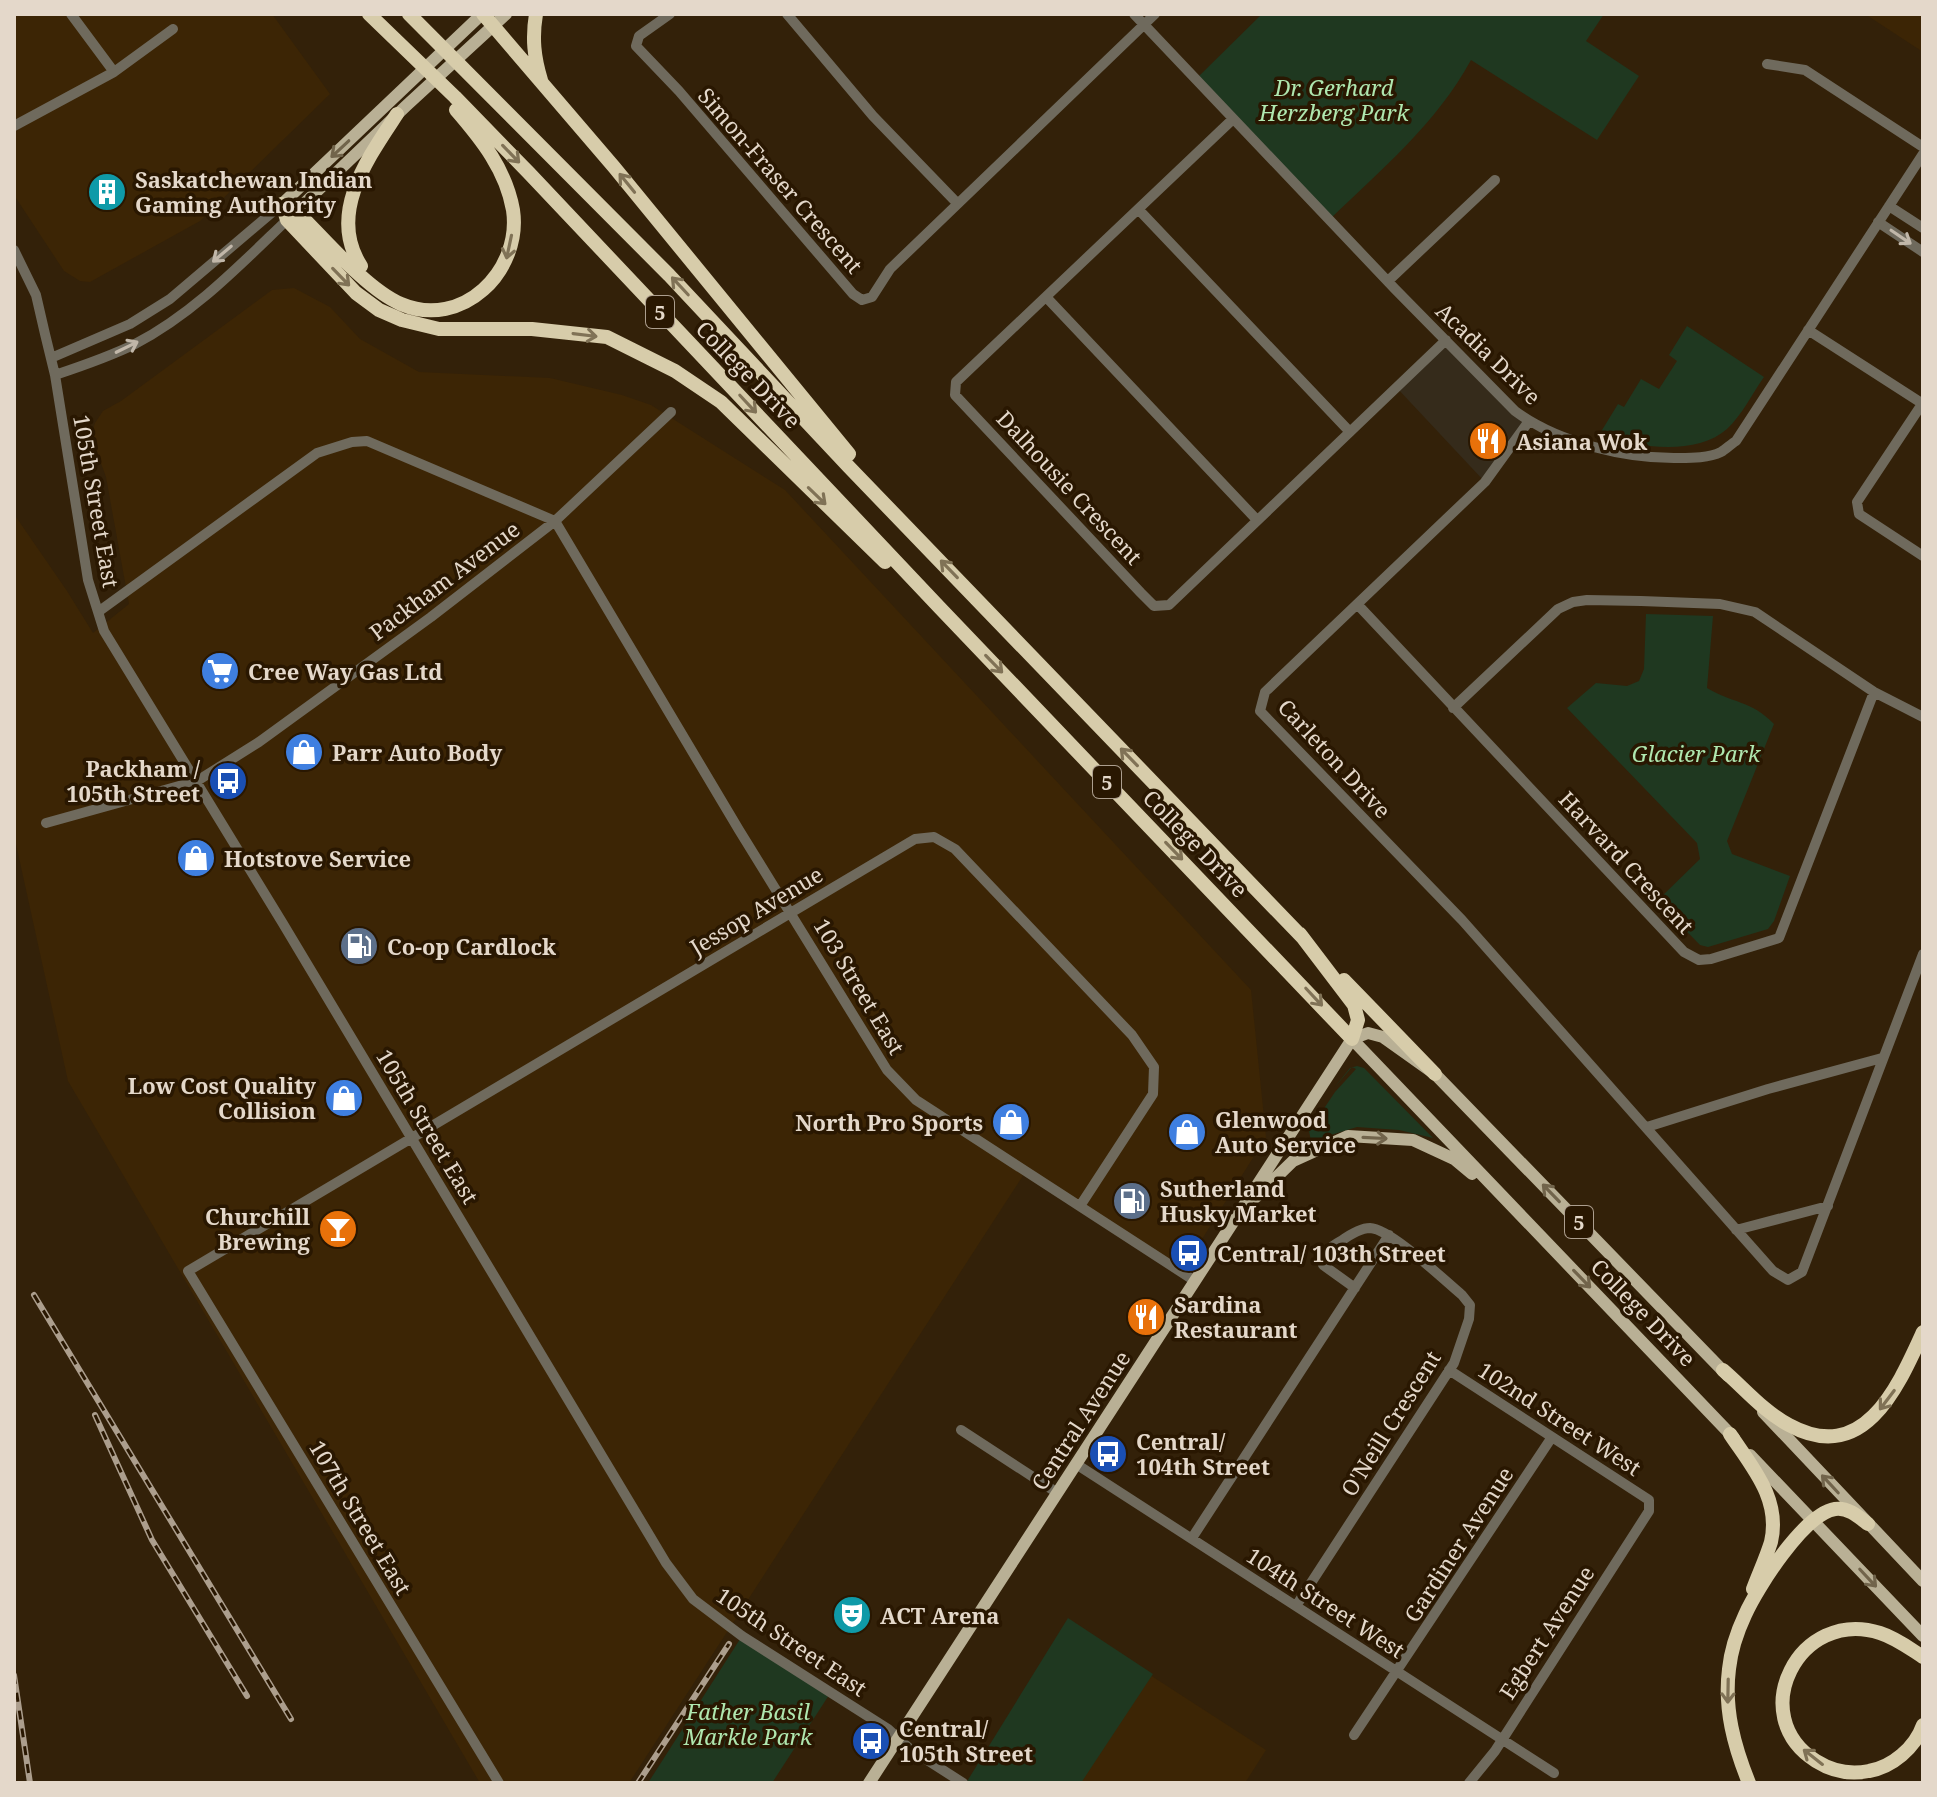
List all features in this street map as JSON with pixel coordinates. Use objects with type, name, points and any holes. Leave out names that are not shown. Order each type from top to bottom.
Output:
[{"type":"highway","name":"College Drive","points":[[409,14],[669,275],[1435,1074]]},
{"type":"highway","points":[[536,14],[533,36],[535,60],[542,84]]},
{"type":"highway","name":"College Drive","points":[[372,17],[529,173],[1352,1039]]},
{"type":"highway","points":[[292,216],[371,284],[403,305],[436,310],[470,301],[484,292],[505,265],[513,211],[503,174],[481,138],[372,17]]},
{"type":"highway","points":[[486,18],[614,167],[907,525]]},
{"type":"highway","points":[[371,284],[352,253],[348,219],[353,192],[364,165],[400,105]]},
{"type":"highway","points":[[282,204],[356,293],[379,310],[402,320],[439,329],[532,329],[607,337],[675,371],[721,402],[915,591],[940,608]]},
{"type":"highway","points":[[1300,934],[1354,1005],[1358,1020],[1352,1039]]},
{"type":"highway","points":[[1723,1370],[1788,1425],[1823,1437],[1838,1436],[1863,1425],[1885,1404],[1923,1332]]},
{"type":"highway","points":[[1730,1434],[1765,1485],[1773,1520],[1770,1543],[1729,1668],[1728,1706],[1735,1743],[1749,1783]]},
{"type":"highway","points":[[1744,1616],[1770,1573],[1824,1513],[1838,1508],[1853,1513],[1868,1524]]},
{"type":"highway","points":[[1923,1657],[1879,1632],[1843,1630],[1828,1634],[1802,1652],[1792,1666],[1785,1682],[1783,1701],[1787,1723],[1797,1743],[1810,1757],[1843,1772],[1859,1773],[1885,1766],[1907,1751],[1923,1725]]},
{"type":"main road","points":[[292,216],[400,105],[465,29],[486,18],[506,14]]},
{"type":"main road","points":[[282,204],[475,42],[486,18]]},
{"type":"main road","points":[[1352,1039],[1368,1033],[1383,1037],[1435,1074]]},
{"type":"main road","name":"College Drive","points":[[1352,1039],[1923,1636]]},
{"type":"main road","name":"Central Avenue","points":[[869,1783],[1352,1039]]},
{"type":"main road","name":"College Drive","points":[[1435,1074],[1923,1581]]},
{"type":"main road","points":[[1240,1213],[1293,1161],[1348,1136],[1413,1140],[1454,1159],[1508,1202]]},
{"type":"street","points":[[71,14],[114,72]]},
{"type":"street","points":[[787,14],[873,116],[957,203]]},
{"type":"street","name":"Acadia Drive","points":[[1134,14],[1515,411],[1529,421],[1614,453],[1635,457],[1687,458],[1715,454],[1736,441],[1923,154]]},
{"type":"street","name":"Simon-Fraser Crescent","points":[[665,16],[639,36],[636,46],[679,91],[857,298],[862,300],[872,297],[890,269],[1155,14]]},
{"type":"street","points":[[14,126],[114,72],[173,29]]},
{"type":"street","points":[[1767,64],[1805,70],[1923,147]]},
{"type":"street","name":"Dalhousie Crescent","points":[[1233,119],[956,382],[955,395],[1141,593],[1154,606],[1169,605],[1446,340]]},
{"type":"street","points":[[1388,281],[1495,180]]},
{"type":"street","points":[[51,358],[130,324],[170,299],[282,204]]},
{"type":"street","points":[[1889,206],[1923,228]]},
{"type":"street","points":[[1139,210],[1350,432]]},
{"type":"street","points":[[55,375],[99,360],[169,323],[207,294],[292,216]]},
{"type":"street","points":[[1878,222],[1923,252]]},
{"type":"street","name":"105th Street East","points":[[14,250],[36,295],[51,358],[85,565],[104,631],[666,1563],[693,1599],[749,1641],[888,1729],[910,1749],[963,1783]]},
{"type":"street","points":[[1047,298],[1257,520]]},
{"type":"street","points":[[1808,330],[1923,404],[1857,502],[1859,514],[1923,556]]},
{"type":"street","name":"Packham Avenue","points":[[46,823],[197,781],[259,742],[555,521],[671,412]]},
{"type":"street","name":"Carleton Drive","points":[[1529,421],[1485,482],[1265,692],[1260,711],[1462,920],[1773,1271],[1788,1280],[1802,1272],[1923,954]]},
{"type":"street","points":[[98,612],[317,453],[352,442],[367,441],[555,521]]},
{"type":"street","name":"103 Street East","points":[[555,521],[739,830],[887,1070],[916,1100],[1195,1281]]},
{"type":"street","points":[[1453,708],[1558,609],[1587,600],[1716,604],[1755,612],[1874,692],[1923,717]]},
{"type":"street","name":"Harvard Crescent","points":[[1358,605],[1684,952],[1699,960],[1779,938],[1874,692]]},
{"type":"street","name":"Jessop Avenue","points":[[188,1271],[915,839],[934,837],[955,849],[1132,1035],[1154,1067],[1153,1094],[1080,1206]]},
{"type":"street","points":[[1647,1127],[1882,1058]]},
{"type":"street","points":[[1736,1230],[1828,1206]]},
{"type":"street","points":[[1192,1538],[1355,1288],[1389,1235],[1370,1228],[1359,1231],[1326,1253],[1323,1265],[1355,1288]]},
{"type":"street","name":"O'Neill Crescent","points":[[1296,1606],[1449,1370],[1469,1319],[1470,1305],[1462,1295],[1389,1235]]},
{"type":"street","name":"107th Street East","points":[[188,1271],[499,1783]]},
{"type":"street","name":"102nd Street West","points":[[1449,1370],[1649,1500]]},
{"type":"street","points":[[961,1430],[1056,1492]]},
{"type":"street","name":"Gardiner Avenue","points":[[1354,1735],[1552,1437]]},
{"type":"street","name":"104th Street West","points":[[1076,1464],[1554,1773]]},
{"type":"street","name":"Egbert Avenue","points":[[1469,1783],[1501,1740],[1649,1511],[1649,1500]]},
{"type":"shaded area","points":[[14,14],[272,14],[330,94],[200,221],[90,282],[80,281],[64,271],[14,195]]},
{"type":"shaded area","points":[[1865,14],[1923,14],[1923,52]]},
{"type":"shaded area","points":[[294,288],[330,307],[360,339],[419,372],[550,378],[622,395],[651,405],[785,490],[1251,990],[1266,1137],[1182,1271],[1026,1171],[629,1783],[480,1783],[68,1081],[14,835],[14,514],[93,633],[129,604],[106,477],[91,436],[95,423],[103,411],[272,290]]},
{"type":"shaded area","points":[[1446,340],[1529,421],[1485,482],[1396,387]]},
{"type":"shaded area","points":[[1150,1675],[1266,1750],[1245,1783],[1079,1783]]},
{"type":"green space","name":"Dr. Gerhard Herzberg Park","points":[[1262,14],[1604,14],[1586,41],[1639,76],[1597,140],[1471,60],[1425,125],[1330,219],[1196,79]]},
{"type":"green space","points":[[1687,326],[1764,377],[1737,417],[1714,438],[1682,446],[1647,446],[1599,435],[1618,404],[1624,407],[1641,379],[1659,389],[1677,361],[1669,355]]},
{"type":"green space","name":"Glacier Park","points":[[1646,614],[1713,616],[1707,688],[1757,710],[1774,724],[1727,841],[1732,854],[1790,876],[1774,921],[1768,929],[1708,947],[1700,945],[1657,901],[1700,859],[1697,843],[1567,708],[1596,683],[1627,686],[1639,681],[1644,669]]},
{"type":"green space","points":[[1353,1067],[1364,1068],[1433,1138],[1399,1130],[1357,1127],[1311,1141],[1309,1131],[1335,1092],[1356,1069]]},
{"type":"green space","points":[[1068,1618],[1153,1674],[1081,1783],[966,1783]]},
{"type":"green space","name":"Father Basil Markle Park","points":[[742,1636],[831,1692],[772,1783],[648,1783]]},
{"type":"railway","points":[[34,1295],[291,1719]]},
{"type":"railway","points":[[95,1415],[152,1540],[247,1696]]},
{"type":"railway","points":[[638,1783],[729,1644]]},
{"type":"railway","points":[[14,1675],[30,1783]]},
{"type":"place","name":"Saskatchewan Indian Gaming Authority","points":[[107,192]]},
{"type":"place","name":"Asiana Wok","points":[[1488,441]]},
{"type":"place","name":"Cree Way Gas Ltd","points":[[220,671]]},
{"type":"place","name":"Parr Auto Body","points":[[304,752]]},
{"type":"place","name":"Packham / 105th Street","points":[[228,781]]},
{"type":"place","name":"Hotstove Service","points":[[196,858]]},
{"type":"place","name":"Co-op Cardlock","points":[[359,946]]},
{"type":"place","name":"Low Cost Quality Collision","points":[[344,1098]]},
{"type":"place","name":"North Pro Sports","points":[[1011,1122]]},
{"type":"place","name":"Glenwood Auto Service","points":[[1187,1132]]},
{"type":"place","name":"Sutherland Husky Market","points":[[1132,1201]]},
{"type":"place","name":"Churchill Brewing","points":[[338,1229]]},
{"type":"place","name":"Central/ 103th Street","points":[[1189,1253]]},
{"type":"place","name":"Sardina Restaurant","points":[[1146,1317]]},
{"type":"place","name":"Central/ 104th Street","points":[[1108,1454]]},
{"type":"place","name":"ACT Arena","points":[[852,1615]]},
{"type":"place","name":"Central/ 105th Street","points":[[871,1741]]}]
